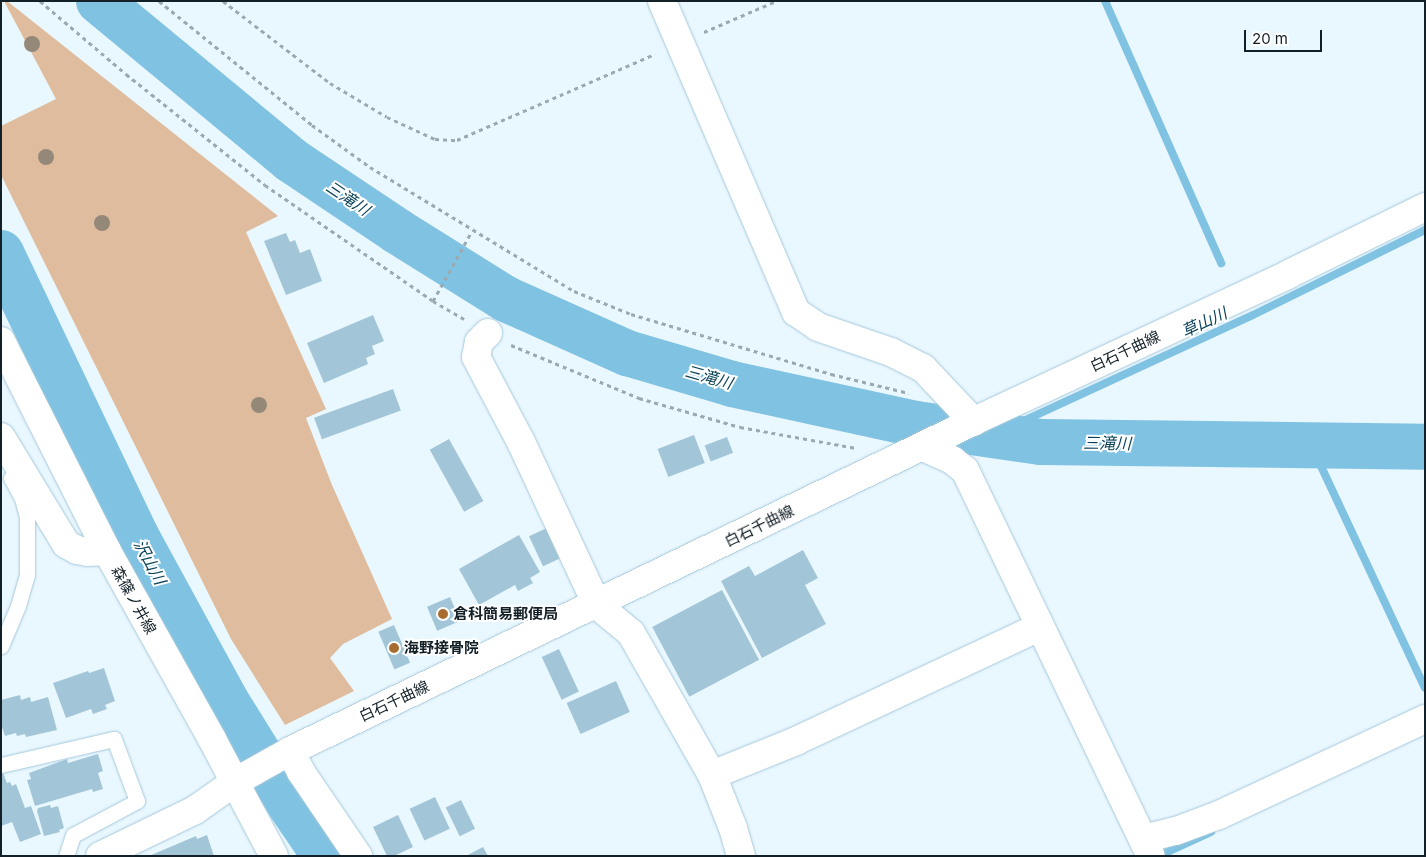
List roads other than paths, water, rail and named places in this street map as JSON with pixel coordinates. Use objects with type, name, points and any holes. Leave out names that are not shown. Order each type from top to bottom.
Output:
[{"type":"street","points":[[662,1],[796,312],[818,327],[891,352],[923,368],[954,401],[971,423]]},
{"type":"street","name":"白石千曲線","points":[[100,856],[195,810],[238,780],[288,752],[597,605],[971,423],[1289,274],[1425,207]]},
{"type":"street","points":[[488,333],[479,342],[476,357],[522,442],[597,605],[631,633],[712,775],[733,828],[741,856]]},
{"type":"street","name":"森篠ノ井線","points":[[1,341],[107,551],[238,780],[274,856]]},
{"type":"street","points":[[1,437],[66,544],[77,550],[88,552],[107,551]]},
{"type":"street","points":[[922,447],[952,460],[965,470],[1147,847],[1176,831],[1219,815],[1425,719]]},
{"type":"street","points":[[712,775],[796,741],[1039,626]]},
{"type":"street","points":[[288,752],[358,856]]},
{"type":"lane","points":[[1,461],[22,498],[27,517],[27,574],[18,606],[1,646]]},
{"type":"lane","points":[[1,765],[114,739],[137,801],[73,835],[66,856]]},
{"type":"waterway","name":"三滝川","points":[[99,1],[291,160],[397,231],[506,299],[627,353],[732,384],[916,424],[1041,442],[1425,447]]},
{"type":"waterway","points":[[1105,1],[1221,263]]},
{"type":"waterway","name":"草山川","points":[[993,435],[1253,315],[1425,230]]},
{"type":"waterway","name":"沢山川","points":[[1,253],[136,536],[226,701],[291,806],[325,856]]},
{"type":"waterway","points":[[1312,447],[1425,688]]},
{"type":"waterway","points":[[1163,854],[1211,832]]},
{"type":"place","name":"倉科簡易郵便局","points":[[443,614]]},
{"type":"place","name":"海野接骨院","points":[[394,648]]}]
